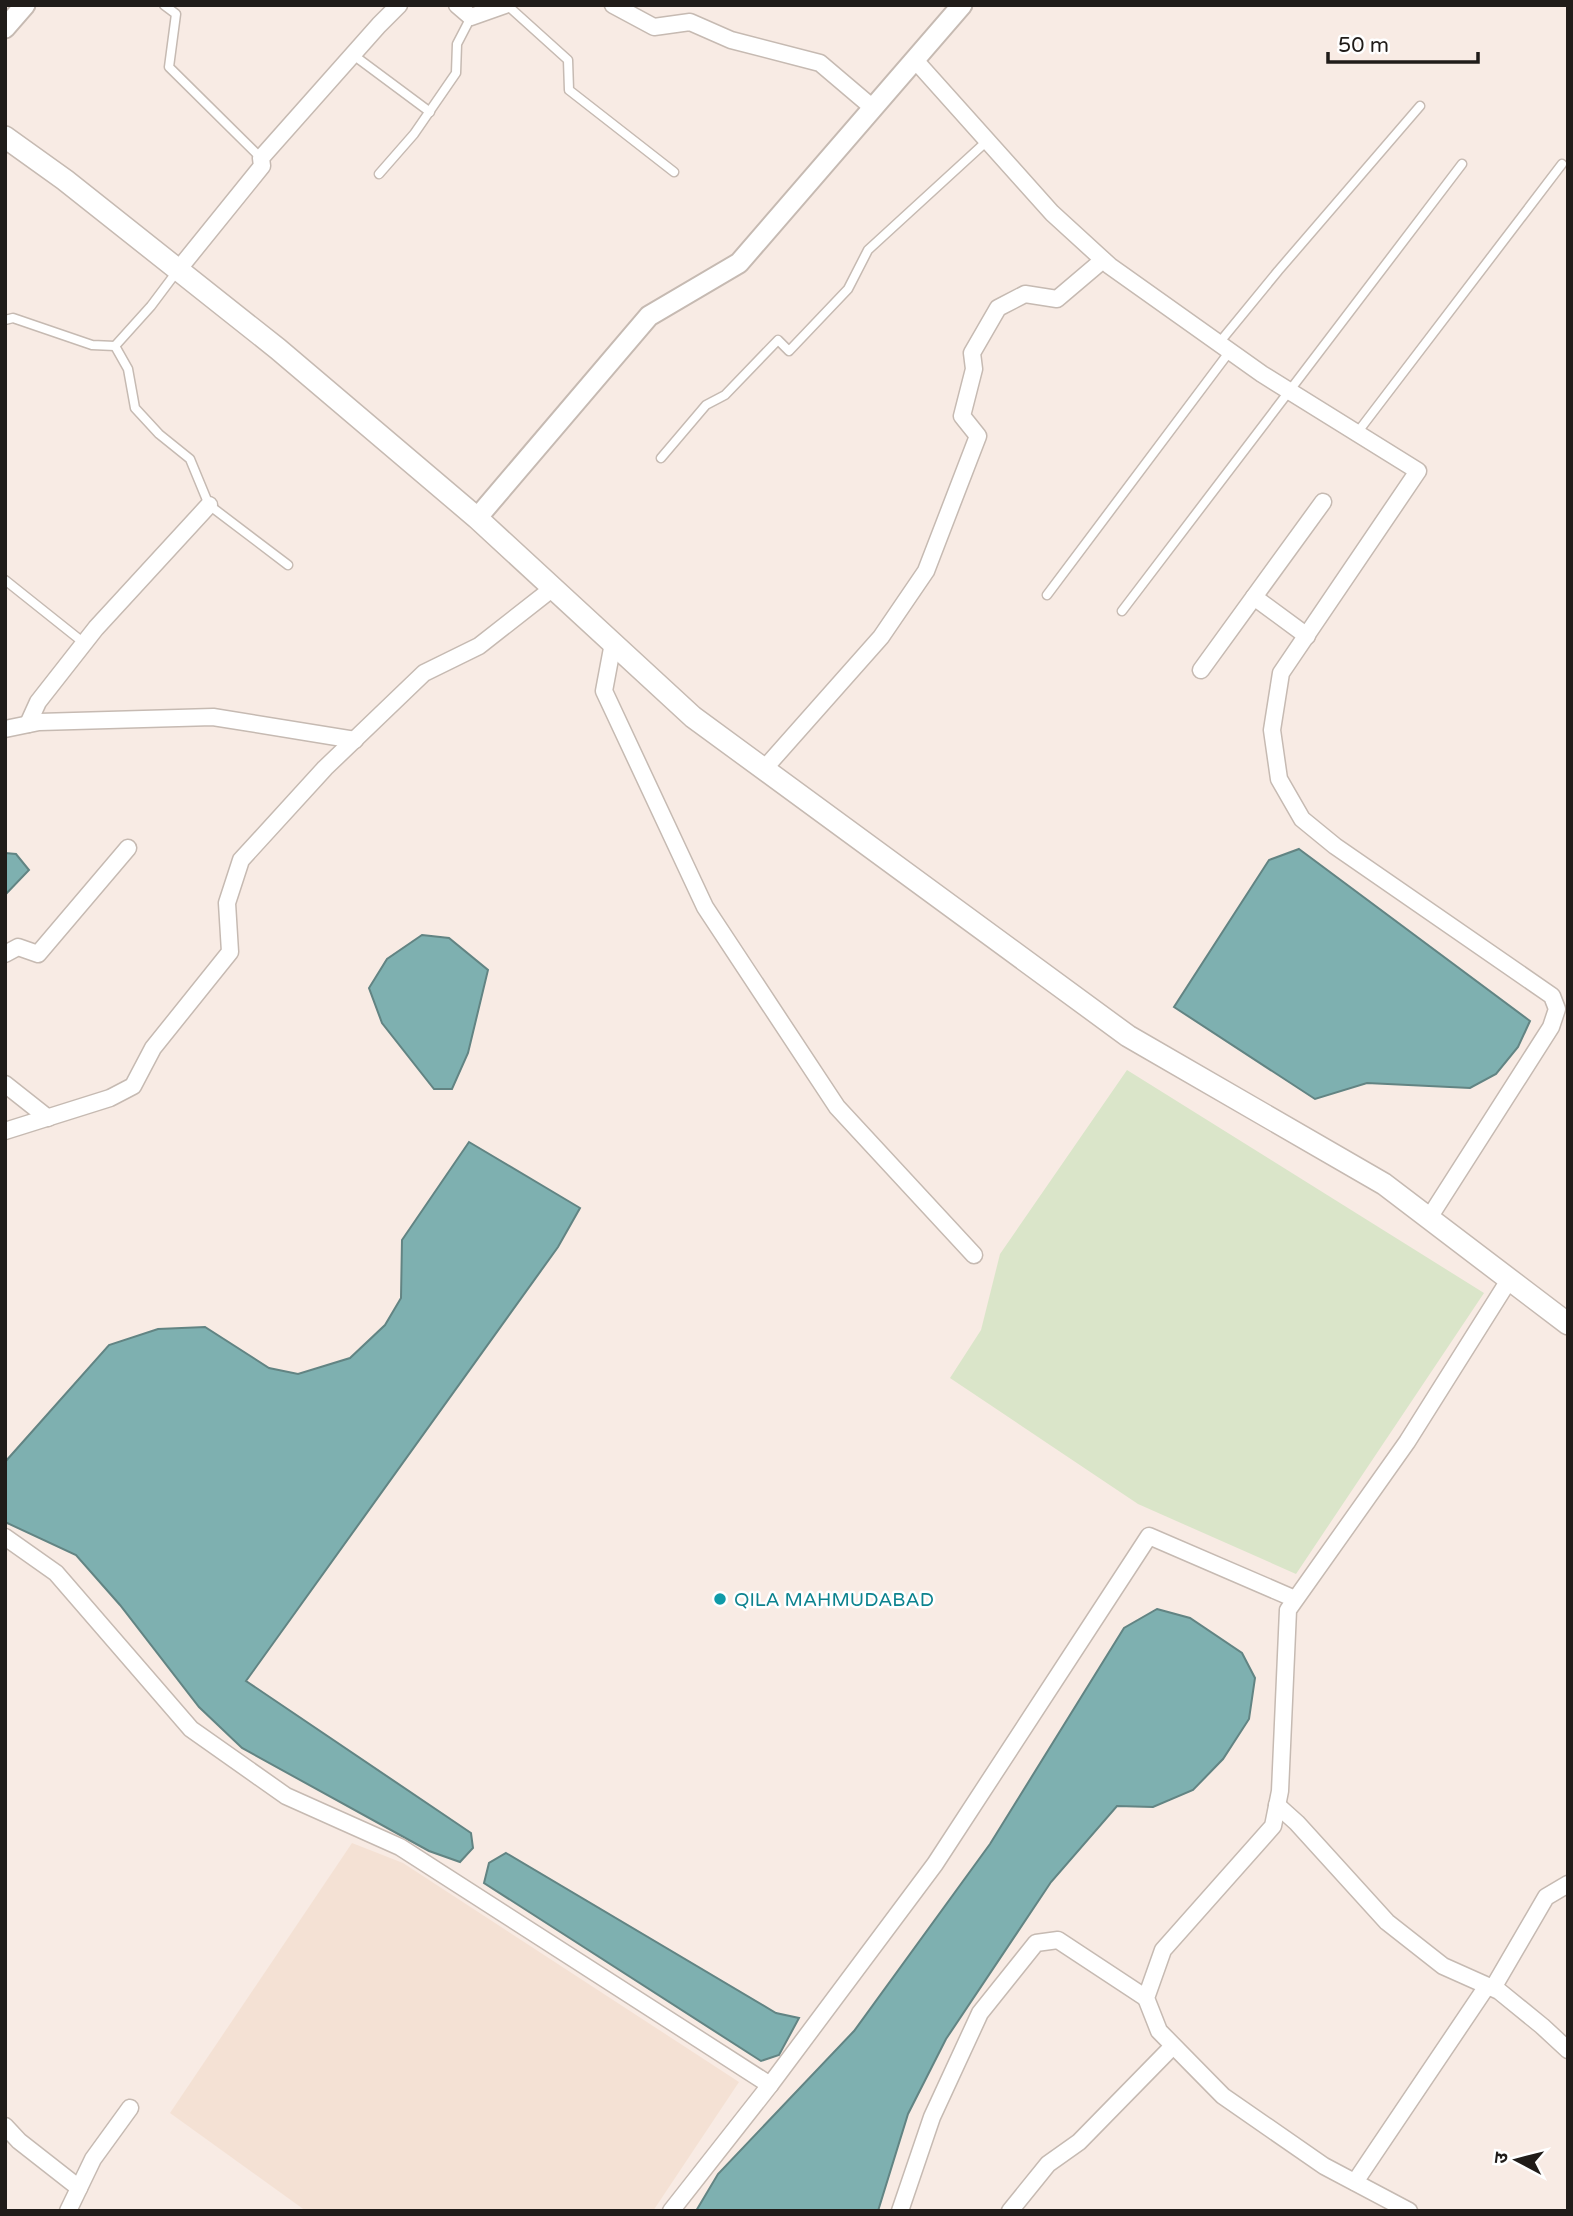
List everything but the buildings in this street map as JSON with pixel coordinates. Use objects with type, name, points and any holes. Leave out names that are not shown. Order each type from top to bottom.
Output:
[{"type":"main road","points":[[5,137],[65,180],[278,349],[477,518],[693,717],[1128,1036],[1384,1184],[1568,1324]]},
{"type":"street","points":[[5,27],[24,5]]},
{"type":"street","points":[[178,270],[262,166],[261,158],[399,5]]},
{"type":"street","points":[[457,5],[471,17],[506,5]]},
{"type":"street","points":[[613,5],[654,27],[690,22],[731,40],[820,63],[873,108]]},
{"type":"street","points":[[477,518],[649,316],[739,263],[962,5]]},
{"type":"street","points":[[915,60],[1052,213],[1103,260],[1290,391],[1418,471],[1281,673],[1272,730],[1279,779],[1302,818],[1335,846],[1552,996],[1557,1009],[1551,1027],[1429,1219]]},
{"type":"street","points":[[764,769],[881,637],[926,570],[978,436],[962,416],[974,369],[972,353],[998,309],[1025,294],[1057,299],[1103,260]]},
{"type":"street","points":[[1201,670],[1323,502]]},
{"type":"street","points":[[28,724],[38,702],[84,643],[209,505]]},
{"type":"street","points":[[5,1131],[110,1098],[133,1086],[153,1048],[230,951],[227,903],[240,860],[325,768],[424,673],[479,646],[553,588]]},
{"type":"street","points":[[1254,597],[1307,636]]},
{"type":"street","points":[[613,643],[604,691],[705,907],[837,1107],[974,1255]]},
{"type":"street","points":[[5,729],[28,724],[213,717],[355,740]]},
{"type":"street","points":[[5,954],[18,947],[37,954],[128,848]]},
{"type":"street","points":[[5,1084],[48,1118]]},
{"type":"street","points":[[1146,1998],[1163,1950],[1273,1826],[1280,1791],[1288,1610],[1407,1442],[1510,1280]]},
{"type":"street","points":[[671,2211],[770,2085],[935,1864],[1149,1536],[1295,1599]]},
{"type":"street","points":[[5,1537],[56,1573],[191,1729],[286,1796],[400,1847],[770,2085]]},
{"type":"street","points":[[1277,1805],[1297,1823],[1387,1922],[1443,1966],[1490,1987],[1542,2026],[1568,2050]]},
{"type":"street","points":[[1355,2182],[1490,1987],[1546,1897],[1568,1884]]},
{"type":"street","points":[[900,2211],[932,2117],[980,2013],[1036,1942],[1058,1940],[1146,1998],[1158,2031],[1223,2096],[1324,2166],[1409,2211]]},
{"type":"street","points":[[1010,2211],[1048,2164],[1079,2142],[1173,2046]]},
{"type":"street","points":[[68,2211],[93,2159],[130,2108]]},
{"type":"street","points":[[5,2126],[19,2141],[79,2188]]},
{"type":"lane","points":[[164,5],[176,14],[169,67],[261,158]]},
{"type":"lane","points":[[506,5],[568,61],[569,90],[674,172]]},
{"type":"lane","points":[[379,174],[414,134],[456,73],[457,44],[471,17]]},
{"type":"lane","points":[[352,54],[430,112]]},
{"type":"lane","points":[[1047,595],[1278,271],[1420,106]]},
{"type":"lane","points":[[661,458],[706,405],[725,395],[778,340],[789,351],[848,289],[868,250],[987,141]]},
{"type":"lane","points":[[1122,611],[1462,164]]},
{"type":"lane","points":[[1357,433],[1562,164]]},
{"type":"lane","points":[[115,346],[151,306],[178,270]]},
{"type":"lane","points":[[5,320],[13,318],[92,345],[115,346]]},
{"type":"lane","points":[[115,346],[128,369],[135,408],[159,434],[190,459],[209,505],[288,565]]},
{"type":"lane","points":[[5,580],[84,643]]},
{"type":"shaded area","points":[[352,1843],[403,1863],[739,2082],[653,2211],[306,2211],[170,2113]]},
{"type":"green space","points":[[1127,1070],[1484,1293],[1296,1574],[1138,1504],[950,1378],[981,1330],[1000,1254]]},
{"type":"water","points":[[1299,849],[1530,1021],[1518,1047],[1496,1074],[1470,1088],[1367,1083],[1315,1099],[1174,1007],[1269,860]]},
{"type":"water","points":[[5,853],[16,854],[29,870],[5,895]]},
{"type":"water","points":[[422,935],[449,938],[488,970],[468,1053],[452,1089],[434,1089],[382,1023],[369,988],[387,959]]},
{"type":"water","points":[[469,1142],[580,1208],[558,1247],[246,1681],[471,1833],[473,1848],[460,1862],[429,1851],[242,1748],[199,1707],[120,1605],[76,1555],[5,1522],[5,1462],[109,1345],[158,1329],[205,1327],[269,1368],[298,1374],[350,1358],[385,1325],[401,1298],[402,1240]]},
{"type":"water","points":[[1157,1609],[1190,1618],[1242,1653],[1255,1678],[1249,1719],[1223,1759],[1193,1790],[1153,1807],[1117,1806],[1051,1882],[946,2039],[908,2114],[878,2211],[696,2211],[718,2174],[854,2031],[990,1844],[1124,1628]]},
{"type":"water","points":[[506,1853],[776,2013],[799,2018],[779,2055],[761,2061],[484,1883],[489,1863]]},
{"type":"place","name":"QILA MAHMUDABAD","points":[[720,1599]]}]
